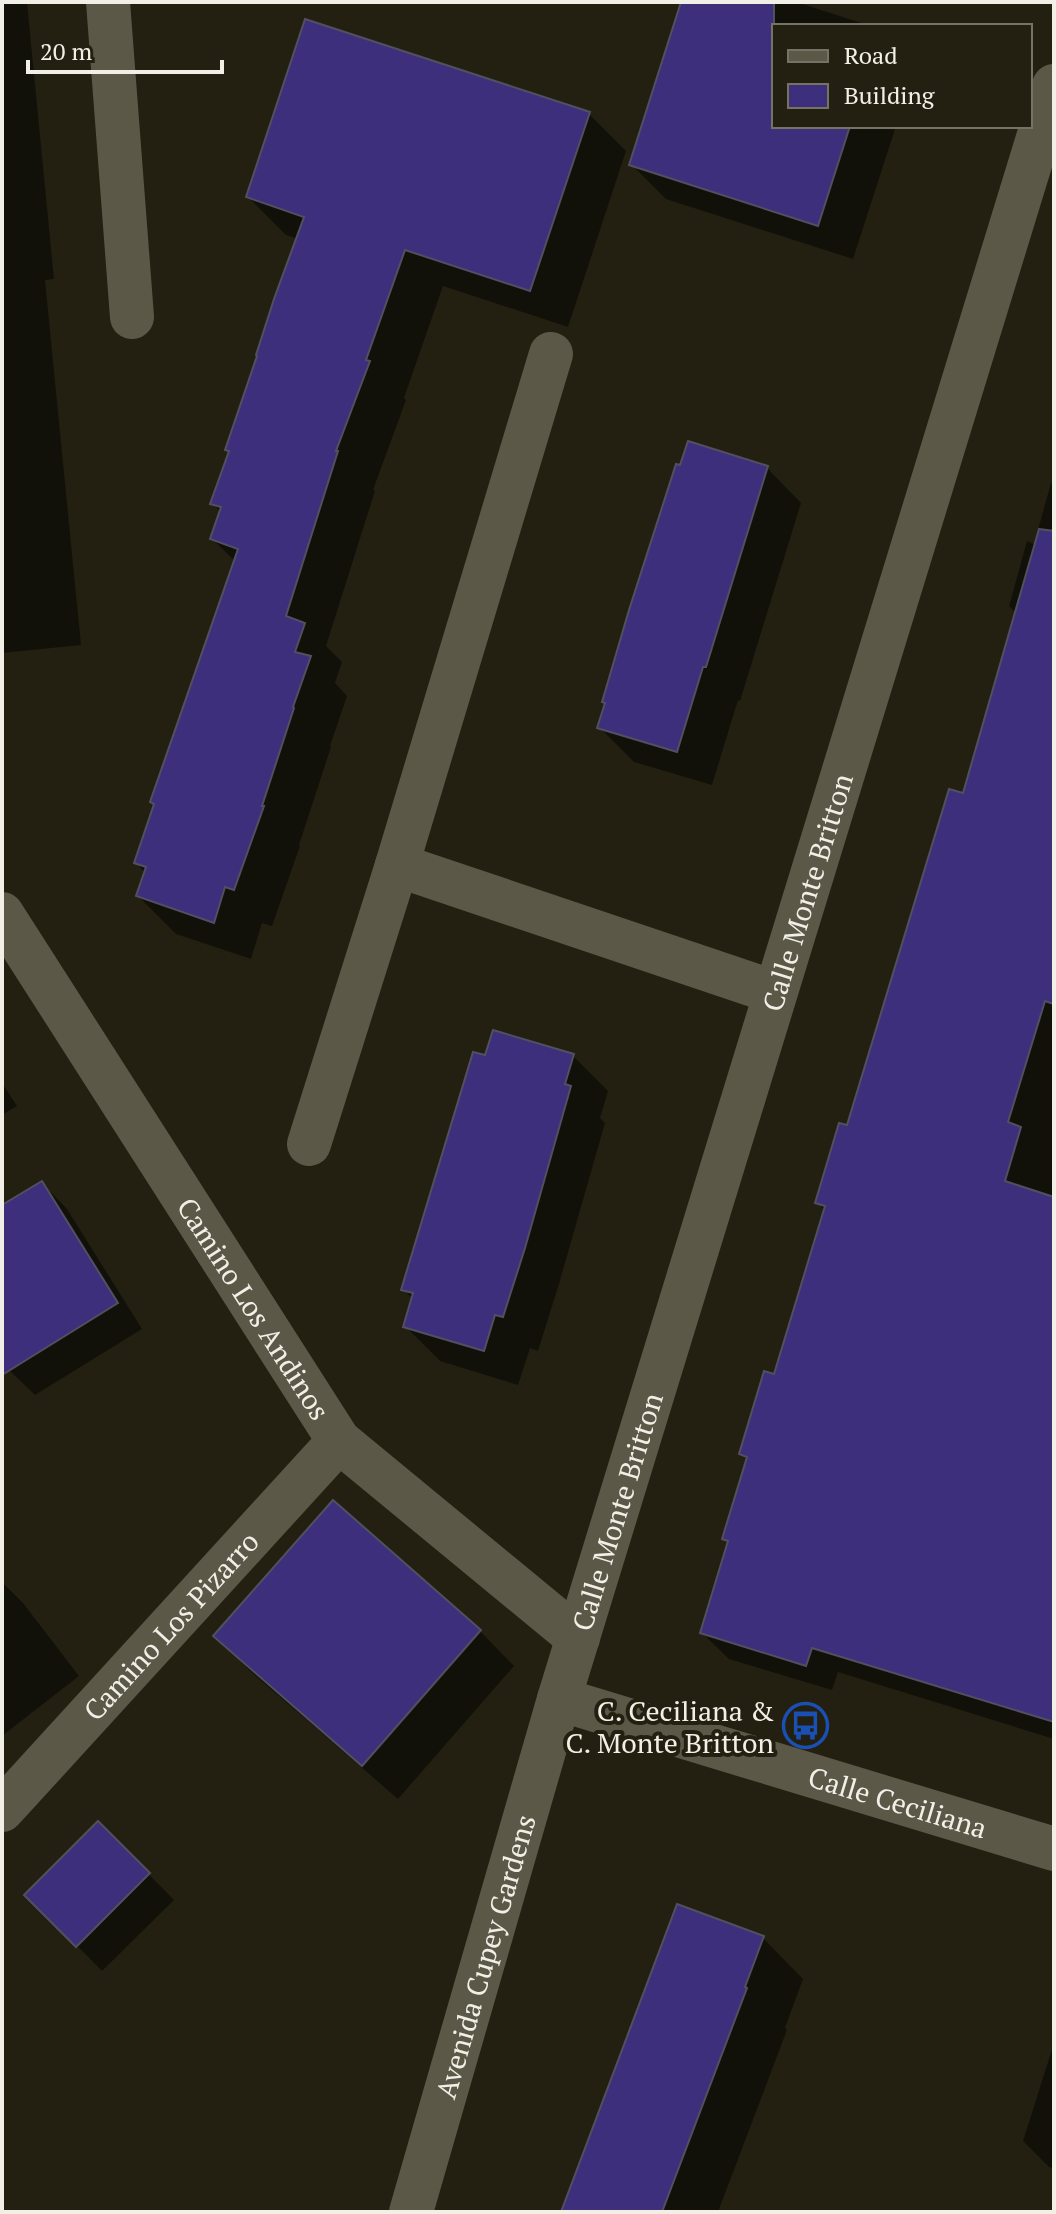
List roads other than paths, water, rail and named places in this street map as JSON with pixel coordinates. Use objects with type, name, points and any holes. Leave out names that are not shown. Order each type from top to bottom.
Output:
[{"type":"street","points":[[108,2],[132,317]]},
{"type":"street","name":"Calle Monte Britton","points":[[559,1699],[1054,86]]},
{"type":"street","points":[[309,1144],[397,865],[551,354]]},
{"type":"street","points":[[397,865],[774,992]]},
{"type":"street","name":"Camino Los Andinos","points":[[2,914],[339,1441],[578,1638]]},
{"type":"street","name":"Camino Los Pizarro","points":[[2,1810],[339,1441]]},
{"type":"street","name":"Calle Ceciliana","points":[[559,1699],[1054,1849]]},
{"type":"street","name":"Avenida Cupey Gardens","points":[[411,2212],[559,1699]]},
{"type":"place","name":"C. Ceciliana & C. Monte Britton","points":[[805,1726]]}]
